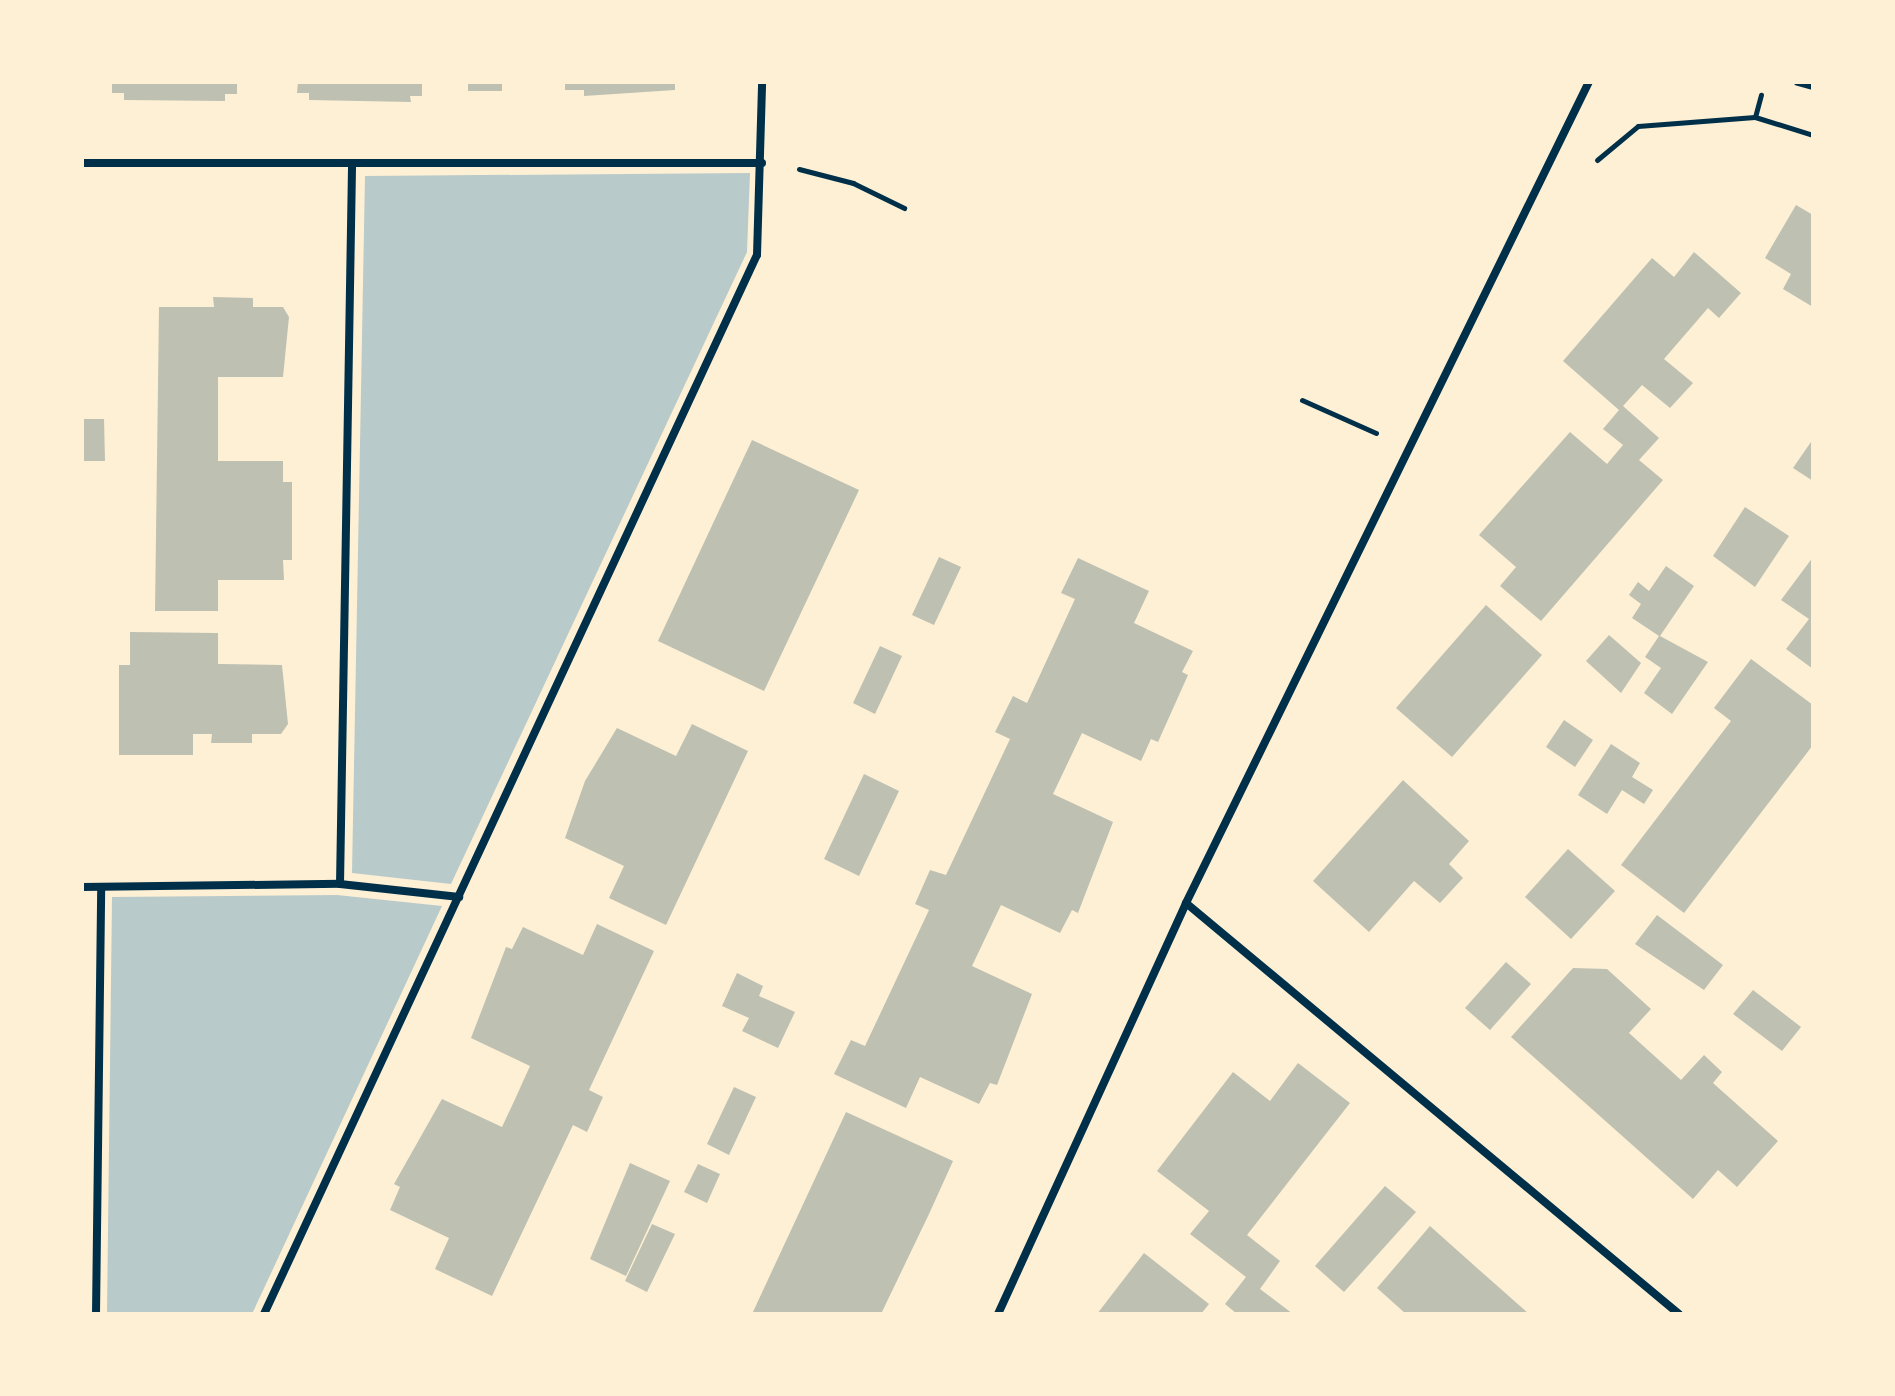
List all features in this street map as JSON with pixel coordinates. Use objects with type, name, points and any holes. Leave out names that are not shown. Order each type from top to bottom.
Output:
[{"type":"street","points":[[264,1314],[757,255],[762,82]]},
{"type":"street","points":[[998,1314],[1186,903],[1589,82]]},
{"type":"street","points":[[1798,82],[1813,86]]},
{"type":"street","points":[[82,163],[762,163]]},
{"type":"street","points":[[340,884],[352,165]]},
{"type":"street","points":[[82,887],[340,884],[459,897]]},
{"type":"street","points":[[96,1314],[101,887]]},
{"type":"street","points":[[1186,903],[1679,1314]]},
{"type":"path","points":[[1585,169],[1638,126],[1755,117],[1813,135]]},
{"type":"path","points":[[762,163],[853,183],[904,208]]},
{"type":"path","points":[[1302,400],[1408,451]]},
{"type":"shaded area","points":[[750,173],[747,252],[451,884],[352,873],[365,176]]},
{"type":"shaded area","points":[[337,895],[442,906],[252,1314],[107,1314],[112,897]]},
{"type":"building","points":[[112,82],[237,82],[237,94],[225,94],[225,101],[124,100],[124,93],[112,93]]},
{"type":"building","points":[[298,82],[422,82],[422,96],[410,96],[411,102],[309,100],[309,93],[297,93]]},
{"type":"building","points":[[468,82],[502,82],[502,91],[468,91]]},
{"type":"building","points":[[565,82],[675,82],[675,90],[584,96],[584,90],[565,90]]},
{"type":"building","points":[[1796,205],[1813,215],[1813,307],[1783,289],[1791,274],[1765,258]]},
{"type":"building","points":[[1694,252],[1741,293],[1719,318],[1708,308],[1664,359],[1693,383],[1670,408],[1642,385],[1623,406],[1659,438],[1639,460],[1663,480],[1541,621],[1500,586],[1516,567],[1479,535],[1570,432],[1607,464],[1623,445],[1603,429],[1619,410],[1563,361],[1652,258],[1674,277]]},
{"type":"building","points":[[213,297],[253,298],[253,307],[283,307],[289,317],[283,377],[218,377],[218,461],[283,461],[283,482],[292,482],[292,560],[283,560],[284,580],[218,580],[218,611],[155,611],[159,307],[214,307]]},
{"type":"building","points":[[82,419],[104,419],[105,461],[82,461]]},
{"type":"building","points":[[1813,439],[1813,481],[1793,468]]},
{"type":"building","points":[[752,440],[859,490],[764,691],[658,641]]},
{"type":"building","points":[[1745,507],[1789,536],[1755,587],[1713,556]]},
{"type":"building","points":[[939,557],[961,567],[934,625],[912,615]]},
{"type":"building","points":[[1813,557],[1813,669],[1786,649],[1809,619],[1781,600]]},
{"type":"building","points":[[1078,558],[1149,591],[1134,623],[1193,651],[1182,672],[1188,675],[1158,742],[1151,739],[1141,761],[1082,733],[1053,794],[1113,822],[1078,913],[1072,910],[1060,933],[1001,905],[972,966],[1032,994],[997,1085],[990,1083],[979,1104],[920,1077],[906,1108],[834,1074],[851,1040],[865,1046],[929,910],[915,904],[930,870],[946,875],[1010,739],[995,732],[1013,696],[1027,703],[1075,599],[1061,593]]},
{"type":"building","points":[[1666,566],[1694,586],[1660,636],[1708,662],[1672,714],[1644,693],[1661,668],[1645,657],[1659,636],[1632,618],[1641,604],[1629,595],[1638,582],[1649,591]]},
{"type":"building","points":[[1486,605],[1542,655],[1452,757],[1396,708]]},
{"type":"building","points":[[130,632],[218,633],[218,664],[282,665],[288,724],[281,734],[252,734],[252,743],[211,743],[212,734],[193,734],[193,755],[119,755],[119,665],[130,665]]},
{"type":"building","points":[[1609,635],[1641,663],[1621,693],[1586,661]]},
{"type":"building","points":[[880,646],[902,656],[875,714],[853,703]]},
{"type":"building","points":[[1751,659],[1813,705],[1813,745],[1684,913],[1621,865],[1731,721],[1714,708]]},
{"type":"building","points":[[1564,720],[1593,740],[1575,767],[1546,747]]},
{"type":"building","points":[[692,724],[748,751],[666,925],[609,898],[624,866],[565,838],[585,781],[617,728],[676,756]]},
{"type":"building","points":[[1611,744],[1640,763],[1632,777],[1653,790],[1644,804],[1622,790],[1607,814],[1578,795]]},
{"type":"building","points":[[864,774],[899,791],[859,876],[824,859]]},
{"type":"building","points":[[1403,780],[1469,841],[1449,864],[1463,878],[1440,903],[1414,881],[1369,932],[1313,881]]},
{"type":"building","points":[[1568,849],[1615,891],[1571,939],[1525,897]]},
{"type":"building","points":[[1657,915],[1723,965],[1704,990],[1635,944]]},
{"type":"building","points":[[597,924],[654,951],[589,1090],[603,1097],[587,1132],[573,1125],[492,1296],[435,1269],[449,1238],[390,1210],[400,1187],[394,1184],[442,1099],[502,1127],[530,1066],[471,1038],[506,947],[512,949],[523,927],[583,955]]},
{"type":"building","points":[[1506,962],[1531,984],[1490,1030],[1465,1008]]},
{"type":"building","points":[[1573,968],[1607,969],[1651,1009],[1629,1033],[1681,1080],[1704,1055],[1722,1072],[1713,1083],[1778,1141],[1737,1187],[1718,1170],[1693,1199],[1511,1037]]},
{"type":"building","points":[[737,973],[763,986],[759,996],[795,1012],[778,1048],[742,1031],[749,1018],[722,1006]]},
{"type":"building","points":[[1753,990],[1801,1027],[1782,1051],[1733,1014]]},
{"type":"building","points":[[1298,1063],[1350,1103],[1247,1235],[1280,1261],[1260,1289],[1293,1314],[1237,1314],[1225,1304],[1246,1277],[1190,1234],[1209,1211],[1157,1171],[1233,1072],[1270,1101]]},
{"type":"building","points":[[734,1087],[756,1097],[729,1155],[707,1144]]},
{"type":"building","points":[[846,1112],[953,1161],[929,1214],[881,1314],[752,1314]]},
{"type":"building","points":[[630,1163],[670,1181],[626,1276],[590,1259]]},
{"type":"building","points":[[698,1164],[720,1174],[707,1203],[684,1192]]},
{"type":"building","points":[[1385,1186],[1416,1212],[1344,1292],[1315,1266]]},
{"type":"building","points":[[652,1224],[675,1234],[647,1292],[625,1281]]},
{"type":"building","points":[[1430,1226],[1529,1314],[1406,1314],[1377,1288]]},
{"type":"building","points":[[1144,1253],[1209,1304],[1201,1314],[1097,1314]]}]
